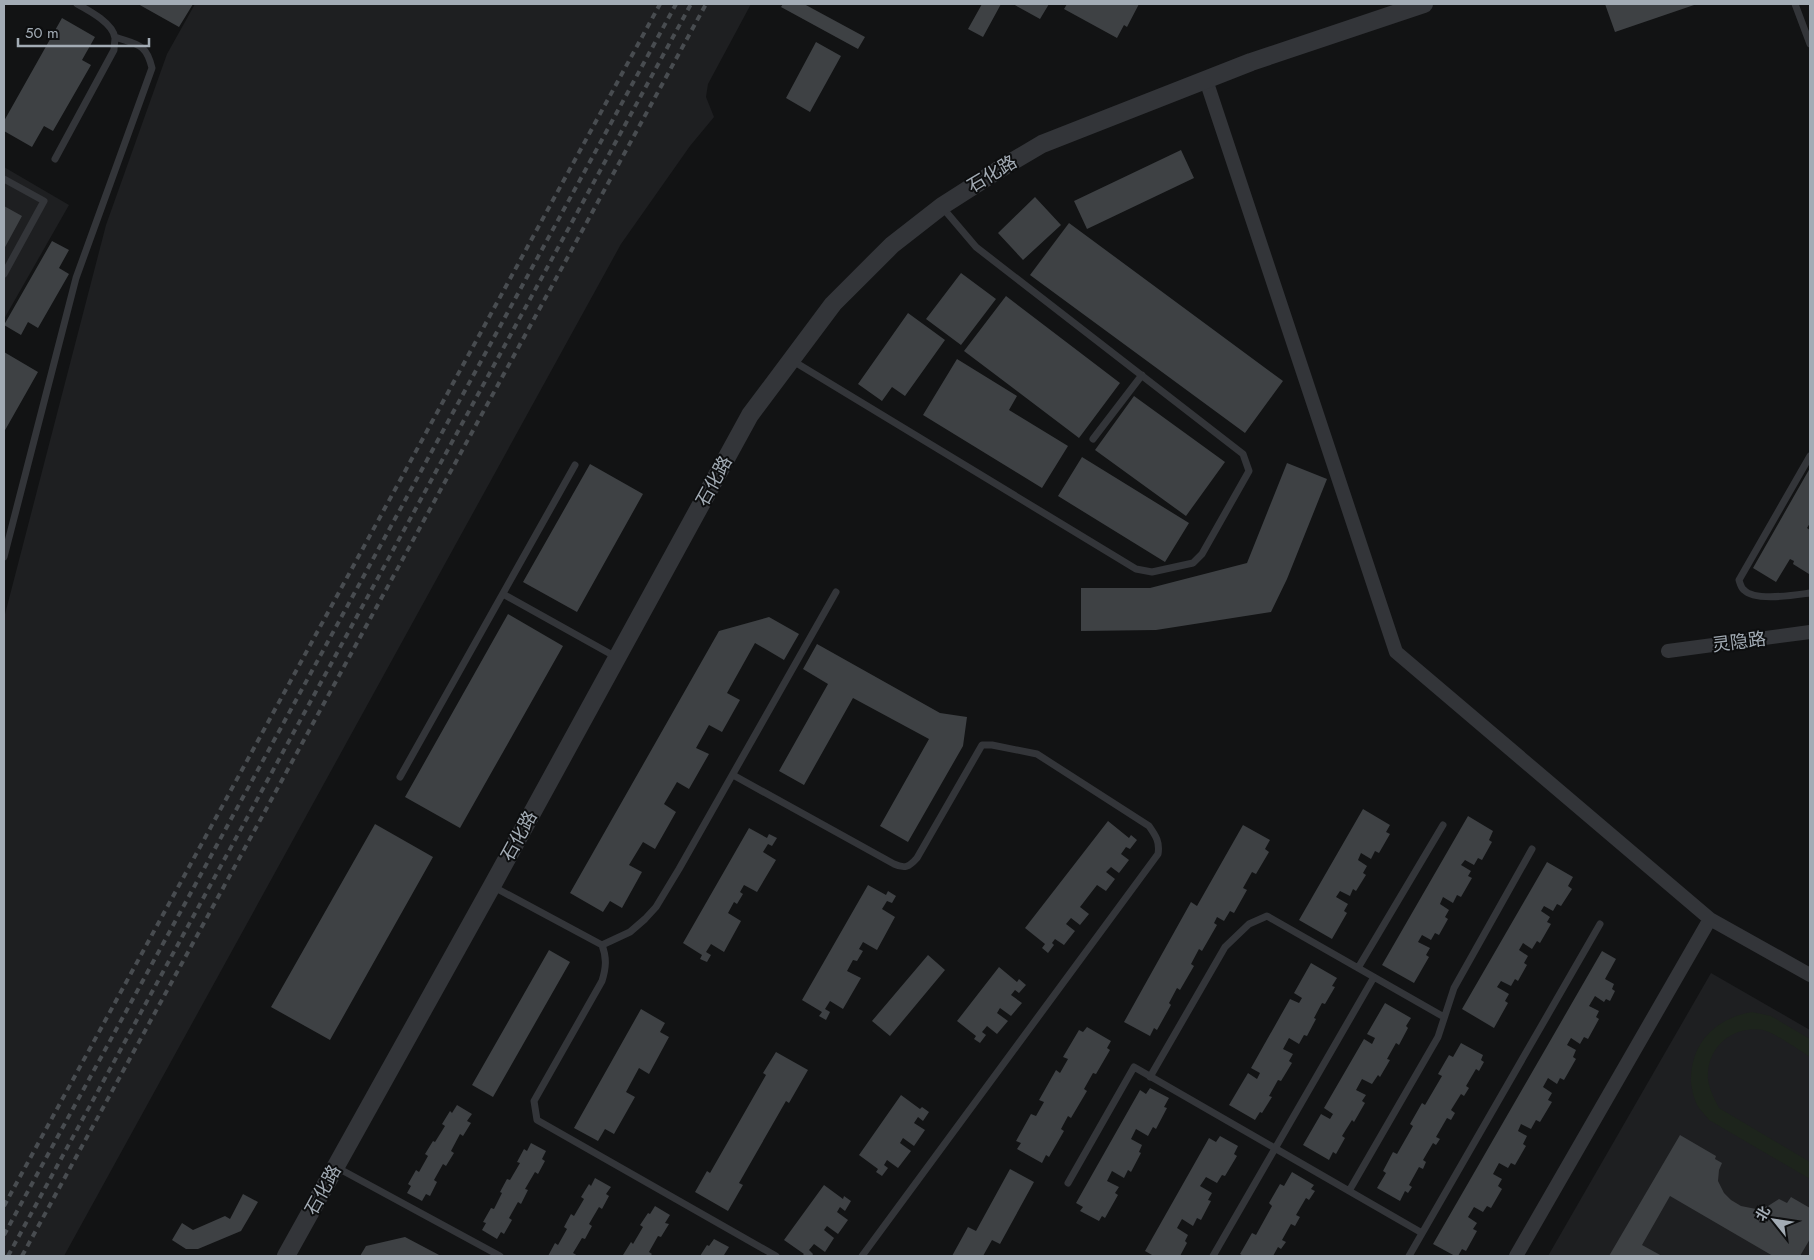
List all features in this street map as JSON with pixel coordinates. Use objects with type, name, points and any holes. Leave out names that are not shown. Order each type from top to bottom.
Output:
[{"type":"street","name":"石化路","points":[[286,1256],[492,886],[750,415],[790,359],[833,304],[892,245],[942,206],[1042,144],[1251,62],[1424,4]]},
{"type":"street","points":[[1206,80],[1396,652],[1710,918],[1810,976]]},
{"type":"street","name":"灵隐路","points":[[1668,651],[1810,632]]},
{"type":"street","points":[[1516,1256],[1710,918]]},
{"type":"lane","points":[[55,159],[114,50],[115,37],[110,28],[96,15],[77,4]]},
{"type":"lane","points":[[1795,4],[1810,44]]},
{"type":"lane","points":[[4,557],[76,278],[152,68],[149,54],[141,46],[115,37]]},
{"type":"lane","points":[[4,179],[44,201],[4,274]]},
{"type":"lane","points":[[790,359],[1136,569],[1152,572],[1193,563],[1202,554],[1249,471],[1243,454],[976,247],[942,206]]},
{"type":"lane","points":[[1092,439],[1142,375]]},
{"type":"lane","points":[[1810,456],[1739,580],[1743,590],[1749,594],[1764,597],[1810,593]]},
{"type":"lane","points":[[400,777],[575,466]]},
{"type":"lane","points":[[602,945],[630,932],[656,907],[836,592]]},
{"type":"lane","points":[[503,594],[617,658]]},
{"type":"lane","points":[[733,774],[903,868],[910,866],[917,858],[982,745],[992,745],[1037,754],[1149,826],[1157,837],[1160,847],[1158,854],[862,1256]]},
{"type":"lane","points":[[1358,968],[1443,825]]},
{"type":"lane","points":[[1349,1190],[1438,1036],[1454,988],[1532,849]]},
{"type":"lane","points":[[492,886],[602,945],[606,954],[606,968],[602,981],[534,1101],[537,1120],[776,1256]]},
{"type":"lane","points":[[1150,1076],[1225,947],[1249,924],[1267,916],[1444,1017]]},
{"type":"lane","points":[[1411,1256],[1422,1233],[1600,924]]},
{"type":"lane","points":[[1213,1256],[1374,977]]},
{"type":"lane","points":[[1068,1183],[1134,1067],[1422,1233]]},
{"type":"lane","points":[[336,1166],[500,1256]]},
{"type":"shaded area","points":[[195,4],[751,4],[708,84],[706,97],[714,117],[690,146],[621,244],[64,1256],[4,1256],[4,618],[106,225],[167,54]]},
{"type":"shaded area","points":[[4,167],[69,205],[4,319]]},
{"type":"shaded area","points":[[1711,973],[1810,1030],[1810,1256],[1548,1256]]},
{"type":"shaded area","points":[[1752,1012],[1771,1016],[1810,1039],[1810,1057],[1767,1031],[1752,1029],[1741,1031],[1723,1041],[1711,1058],[1708,1079],[1711,1090],[1719,1108],[1810,1162],[1810,1179],[1709,1120],[1699,1108],[1695,1099],[1691,1082],[1692,1068],[1700,1044],[1727,1020]]},
{"type":"building","points":[[138,4],[193,4],[179,27]]},
{"type":"building","points":[[783,4],[804,4],[865,37],[858,49],[781,7]]},
{"type":"building","points":[[982,4],[1001,4],[983,37],[968,29]]},
{"type":"building","points":[[1013,4],[1049,4],[1040,19]]},
{"type":"building","points":[[1067,4],[1139,4],[1127,27],[1124,25],[1117,38],[1064,9]]},
{"type":"building","points":[[1605,4],[1697,4],[1615,32]]},
{"type":"building","points":[[62,18],[95,37],[82,60],[91,65],[53,131],[44,126],[32,147],[4,131],[4,121]]},
{"type":"building","points":[[816,42],[841,56],[810,112],[786,98]]},
{"type":"building","points":[[1181,150],[1194,178],[1087,229],[1074,201]]},
{"type":"building","points":[[1035,197],[1061,225],[1023,260],[998,233]]},
{"type":"building","points":[[4,206],[22,216],[4,249]]},
{"type":"building","points":[[1069,223],[1283,381],[1245,433],[1030,275]]},
{"type":"building","points":[[52,241],[69,250],[59,268],[69,274],[38,328],[28,322],[21,335],[4,325]]},
{"type":"building","points":[[961,273],[996,299],[961,345],[926,319]]},
{"type":"building","points":[[1006,296],[1120,383],[1079,438],[964,351]]},
{"type":"building","points":[[908,313],[945,340],[905,396],[892,387],[882,401],[858,384]]},
{"type":"building","points":[[4,352],[38,372],[4,432]]},
{"type":"building","points":[[957,359],[1017,396],[1009,410],[1068,446],[1042,488],[923,415]]},
{"type":"building","points":[[1134,396],[1225,462],[1186,516],[1095,450]]},
{"type":"building","points":[[1082,457],[1189,523],[1165,562],[1058,496]]},
{"type":"building","points":[[1287,463],[1327,479],[1287,579],[1271,612],[1156,630],[1081,631],[1081,588],[1150,588],[1247,563]]},
{"type":"building","points":[[590,464],[643,494],[577,612],[523,582]]},
{"type":"building","points":[[1810,468],[1810,523],[1807,528],[1810,530],[1810,572],[1809,574],[1793,564],[1794,561],[1790,559],[1776,582],[1753,568]]},
{"type":"building","points":[[508,614],[563,646],[460,828],[405,797]]},
{"type":"building","points":[[769,617],[799,634],[784,660],[755,643],[727,693],[740,700],[722,732],[709,725],[696,748],[709,754],[689,789],[677,782],[664,804],[676,812],[655,849],[643,842],[629,865],[642,872],[622,908],[610,901],[603,912],[570,893],[719,631]]},
{"type":"building","points":[[817,644],[940,713],[967,717],[963,746],[908,842],[880,826],[929,739],[853,698],[804,785],[779,771],[828,684],[803,669]]},
{"type":"building","points":[[1363,809],[1390,825],[1386,832],[1390,834],[1379,853],[1375,851],[1371,859],[1361,853],[1358,860],[1367,866],[1363,873],[1366,875],[1356,891],[1353,889],[1350,896],[1340,891],[1336,897],[1348,904],[1344,911],[1347,913],[1332,939],[1299,920]]},
{"type":"building","points":[[1468,816],[1493,831],[1489,840],[1492,842],[1482,860],[1478,858],[1474,865],[1465,860],[1461,865],[1471,871],[1468,876],[1472,878],[1461,897],[1457,895],[1453,903],[1443,897],[1440,904],[1449,910],[1445,917],[1448,919],[1439,935],[1435,933],[1431,940],[1422,935],[1418,942],[1430,948],[1426,955],[1429,957],[1414,983],[1382,965]]},
{"type":"building","points":[[1108,821],[1129,838],[1131,835],[1137,840],[1130,849],[1126,847],[1121,854],[1129,860],[1119,873],[1111,867],[1106,872],[1115,879],[1106,891],[1097,885],[1080,907],[1089,914],[1080,925],[1071,918],[1066,924],[1075,931],[1064,945],[1055,939],[1052,943],[1054,945],[1048,953],[1042,948],[1045,944],[1025,928]]},
{"type":"building","points":[[375,824],[433,857],[330,1040],[271,1007]]},
{"type":"building","points":[[1243,825],[1270,840],[1265,849],[1269,852],[1256,874],[1252,872],[1243,888],[1247,890],[1234,913],[1230,911],[1224,921],[1217,917],[1214,923],[1217,925],[1202,951],[1199,949],[1191,964],[1194,966],[1180,990],[1177,988],[1169,1003],[1171,1005],[1157,1030],[1154,1028],[1150,1036],[1124,1022],[1191,902],[1197,906]]},
{"type":"building","points":[[749,828],[767,838],[769,834],[777,838],[772,846],[768,844],[763,852],[776,860],[757,892],[744,885],[740,892],[743,894],[737,904],[734,902],[728,913],[741,921],[724,952],[711,944],[706,952],[711,955],[707,962],[700,959],[702,955],[683,943]]},
{"type":"building","points":[[1547,862],[1573,877],[1568,886],[1572,889],[1561,906],[1557,904],[1553,911],[1544,906],[1541,911],[1550,917],[1547,922],[1551,924],[1540,943],[1537,941],[1532,949],[1523,943],[1519,950],[1528,956],[1524,963],[1527,965],[1518,981],[1515,979],[1511,986],[1501,981],[1497,987],[1509,994],[1505,1001],[1508,1003],[1494,1028],[1462,1009]]},
{"type":"building","points":[[868,885],[886,895],[888,891],[896,896],[892,903],[887,901],[882,909],[895,917],[877,950],[863,942],[859,949],[863,951],[857,961],[853,960],[847,971],[861,978],[843,1009],[830,1001],[825,1009],[830,1012],[826,1020],[819,1016],[822,1012],[802,1000]]},
{"type":"building","points":[[549,950],[570,962],[493,1097],[472,1085]]},
{"type":"building","points":[[1602,951],[1616,959],[1605,979],[1614,984],[1612,989],[1615,991],[1610,1001],[1606,999],[1604,1002],[1595,996],[1589,1006],[1599,1011],[1596,1017],[1599,1019],[1588,1039],[1584,1037],[1580,1044],[1571,1038],[1567,1045],[1576,1050],[1573,1057],[1576,1059],[1564,1080],[1560,1078],[1557,1084],[1548,1078],[1543,1087],[1552,1093],[1548,1100],[1552,1102],[1540,1122],[1536,1120],[1531,1129],[1521,1124],[1518,1131],[1527,1136],[1523,1144],[1526,1146],[1515,1165],[1511,1163],[1508,1168],[1499,1163],[1493,1174],[1502,1179],[1498,1186],[1502,1189],[1491,1208],[1487,1206],[1483,1212],[1474,1207],[1468,1217],[1477,1223],[1473,1229],[1477,1231],[1466,1251],[1462,1249],[1458,1256],[1455,1256],[1433,1244]]},
{"type":"building","points":[[928,955],[945,970],[890,1036],[872,1021]]},
{"type":"building","points":[[1311,963],[1337,978],[1332,986],[1335,987],[1325,1004],[1322,1003],[1307,1036],[1304,1035],[1299,1044],[1289,1038],[1283,1049],[1293,1054],[1289,1061],[1292,1063],[1281,1081],[1278,1080],[1269,1096],[1272,1097],[1255,1120],[1229,1105],[1248,1073],[1257,1079],[1260,1073],[1251,1068],[1290,999],[1299,1003],[1302,998],[1294,993]]},
{"type":"building","points":[[999,967],[1017,982],[1019,979],[1026,985],[1019,993],[1015,990],[1011,995],[1022,1003],[1011,1016],[1000,1008],[997,1013],[1008,1021],[997,1034],[987,1026],[982,1032],[986,1035],[980,1043],[974,1039],[976,1036],[957,1021]]},
{"type":"building","points":[[1385,1003],[1411,1018],[1406,1026],[1408,1028],[1399,1045],[1396,1043],[1387,1059],[1390,1060],[1380,1077],[1378,1075],[1372,1084],[1362,1079],[1356,1090],[1366,1095],[1362,1101],[1365,1103],[1354,1122],[1352,1120],[1342,1136],[1345,1138],[1336,1154],[1333,1152],[1329,1160],[1303,1145],[1321,1114],[1330,1119],[1333,1114],[1324,1108],[1364,1039],[1372,1044],[1375,1038],[1367,1034]]},
{"type":"building","points":[[641,1009],[665,1023],[660,1032],[669,1037],[649,1074],[639,1068],[626,1092],[635,1097],[614,1134],[605,1129],[598,1141],[574,1128]]},
{"type":"building","points":[[1087,1027],[1111,1041],[1107,1048],[1110,1050],[1096,1074],[1093,1073],[1084,1089],[1087,1091],[1071,1118],[1068,1116],[1061,1129],[1064,1131],[1049,1157],[1046,1155],[1042,1163],[1017,1149],[1021,1143],[1016,1141],[1031,1114],[1036,1116],[1044,1102],[1039,1100],[1056,1070],[1060,1073],[1068,1059],[1063,1057],[1079,1030],[1083,1032]]},
{"type":"building","points":[[1461,1043],[1483,1055],[1481,1060],[1484,1062],[1479,1071],[1476,1069],[1466,1086],[1469,1088],[1464,1096],[1461,1094],[1451,1110],[1455,1113],[1451,1120],[1447,1118],[1436,1137],[1440,1139],[1436,1145],[1433,1143],[1423,1160],[1426,1162],[1423,1169],[1419,1167],[1409,1185],[1412,1187],[1408,1193],[1405,1191],[1400,1201],[1377,1188],[1386,1173],[1383,1171],[1393,1152],[1397,1154],[1413,1126],[1410,1124],[1422,1103],[1425,1105],[1442,1076],[1438,1074],[1449,1055],[1453,1057]]},
{"type":"building","points":[[776,1052],[808,1070],[789,1103],[786,1101],[739,1183],[743,1185],[728,1211],[695,1192],[707,1171],[710,1173],[766,1075],[763,1073]]},
{"type":"building","points":[[1150,1088],[1169,1098],[1164,1107],[1167,1108],[1156,1129],[1153,1127],[1148,1136],[1136,1129],[1131,1139],[1142,1145],[1139,1152],[1141,1153],[1131,1172],[1128,1170],[1124,1178],[1112,1171],[1107,1181],[1119,1187],[1115,1193],[1118,1195],[1105,1218],[1102,1216],[1099,1221],[1080,1211],[1083,1207],[1076,1203],[1140,1090],[1146,1094]]},
{"type":"building","points":[[901,1095],[920,1109],[922,1107],[929,1112],[923,1121],[918,1117],[914,1123],[925,1130],[914,1146],[903,1138],[900,1143],[911,1151],[898,1168],[887,1160],[884,1165],[888,1168],[882,1176],[876,1172],[878,1169],[859,1155]]},
{"type":"building","points":[[457,1105],[472,1114],[467,1121],[471,1123],[463,1136],[460,1134],[451,1151],[454,1153],[446,1166],[443,1164],[434,1180],[437,1182],[430,1196],[426,1194],[422,1201],[407,1193],[411,1186],[408,1184],[416,1170],[419,1172],[428,1156],[425,1154],[445,1126],[442,1124],[450,1111],[452,1113]]},
{"type":"building","points":[[1680,1135],[1716,1156],[1715,1159],[1722,1163],[1718,1181],[1724,1193],[1741,1206],[1756,1209],[1768,1206],[1779,1199],[1787,1203],[1791,1197],[1810,1208],[1810,1239],[1800,1256],[1773,1256],[1670,1196],[1642,1245],[1662,1256],[1609,1256]]},
{"type":"building","points":[[1220,1136],[1238,1146],[1234,1154],[1237,1156],[1225,1176],[1222,1175],[1217,1183],[1206,1177],[1200,1186],[1212,1193],[1208,1200],[1211,1201],[1201,1220],[1197,1218],[1193,1226],[1182,1219],[1177,1228],[1188,1235],[1185,1241],[1187,1243],[1180,1256],[1151,1256],[1145,1251],[1209,1138],[1216,1142]]},
{"type":"building","points":[[531,1143],[546,1151],[542,1159],[545,1161],[538,1174],[535,1172],[525,1189],[528,1190],[521,1204],[518,1202],[509,1218],[512,1220],[504,1234],[501,1232],[497,1239],[482,1230],[486,1223],[483,1222],[491,1208],[494,1209],[507,1179],[510,1180],[520,1163],[517,1162],[524,1149],[527,1151]]},
{"type":"building","points":[[1010,1169],[1034,1182],[1000,1244],[992,1240],[983,1256],[952,1256],[968,1227],[976,1231]]},
{"type":"building","points":[[1292,1172],[1314,1185],[1311,1189],[1315,1191],[1309,1200],[1306,1198],[1296,1215],[1300,1217],[1295,1226],[1291,1224],[1282,1240],[1286,1242],[1281,1249],[1278,1247],[1273,1256],[1243,1256],[1240,1254],[1252,1233],[1256,1235],[1272,1206],[1269,1203],[1280,1184],[1284,1186]]},
{"type":"building","points":[[595,1178],[611,1187],[606,1194],[609,1196],[602,1209],[599,1207],[589,1224],[592,1226],[585,1239],[582,1238],[573,1253],[578,1256],[548,1256],[555,1243],[558,1245],[567,1229],[564,1227],[571,1214],[574,1216],[584,1199],[581,1197],[589,1184],[591,1186]]},
{"type":"building","points":[[824,1185],[843,1199],[844,1196],[851,1201],[845,1211],[840,1207],[837,1212],[848,1220],[838,1234],[827,1226],[824,1230],[834,1238],[825,1252],[814,1244],[809,1250],[813,1254],[812,1256],[802,1256],[804,1254],[784,1240]]},
{"type":"building","points":[[243,1194],[258,1202],[241,1231],[198,1249],[186,1249],[172,1240],[182,1223],[193,1230],[225,1216],[230,1219]]},
{"type":"building","points":[[655,1206],[670,1215],[665,1223],[669,1224],[661,1237],[658,1236],[649,1252],[652,1254],[650,1256],[623,1255],[631,1242],[633,1244],[643,1227],[640,1225]]},
{"type":"building","points":[[405,1237],[441,1256],[360,1256],[366,1246]]},
{"type":"building","points":[[714,1239],[729,1247],[724,1255],[727,1256],[700,1256],[707,1245],[709,1246]]},
{"type":"railway","points":[[4,1206],[660,4]]},
{"type":"railway","points":[[4,1235],[676,4]]},
{"type":"railway","points":[[8,1256],[691,4]]},
{"type":"railway","points":[[22,1256],[706,4]]}]
